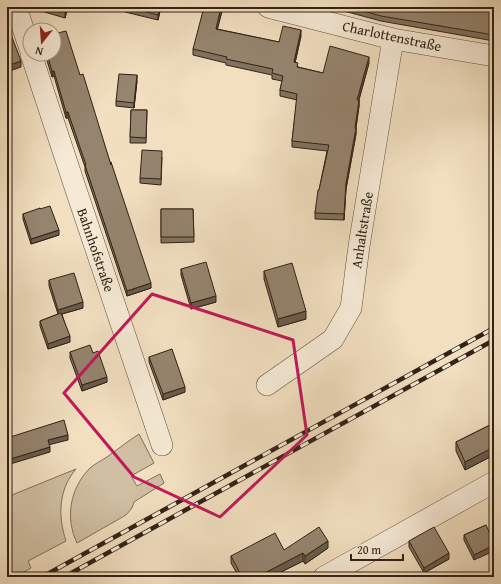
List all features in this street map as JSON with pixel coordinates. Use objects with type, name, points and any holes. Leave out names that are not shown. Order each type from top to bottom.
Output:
[{"type":"street","points":[[16,7],[22,25]]},
{"type":"street","name":"Charlottenstraße","points":[[268,7],[393,39],[494,56]]},
{"type":"street","name":"Anhaltstraße","points":[[268,385],[333,339],[351,308],[359,246],[393,39]]},
{"type":"street","name":"Bahnhofstraße","points":[[35,62],[162,445]]},
{"type":"street","points":[[324,577],[494,482]]},
{"type":"highlighted area","points":[[152,294],[293,340],[307,435],[220,517],[134,477],[64,393]]},
{"type":"shaded area","points":[[139,434],[154,463],[131,476],[137,486],[160,474],[164,483],[134,502],[132,508],[126,515],[77,543],[71,524],[71,504],[77,485],[91,467]]},
{"type":"shaded area","points":[[76,469],[66,486],[61,504],[63,532],[66,541],[28,561],[31,568],[15,577],[7,577],[7,497]]},
{"type":"building","points":[[47,7],[67,7],[65,12]]},
{"type":"building","points":[[127,7],[160,7],[158,15]]},
{"type":"building","points":[[204,7],[221,7],[216,29],[279,42],[283,26],[301,30],[294,62],[298,63],[297,67],[323,73],[330,46],[369,57],[357,100],[359,100],[356,128],[346,183],[344,214],[315,213],[318,190],[329,145],[292,141],[297,94],[280,90],[283,76],[272,73],[273,69],[226,59],[227,57],[193,49]]},
{"type":"building","points":[[349,7],[489,7],[494,8],[494,35],[381,16]]},
{"type":"building","points":[[66,31],[80,75],[83,74],[111,165],[111,162],[151,283],[127,291],[86,165],[68,112],[66,112],[54,71],[52,71],[49,62],[62,62],[62,32]]},
{"type":"building","points":[[10,32],[21,61],[7,66],[7,33]]},
{"type":"building","points":[[119,74],[137,75],[134,103],[116,101]]},
{"type":"building","points":[[131,110],[147,110],[146,138],[130,137]]},
{"type":"building","points":[[142,150],[162,151],[161,179],[140,178]]},
{"type":"building","points":[[50,206],[59,230],[31,239],[23,214]]},
{"type":"building","points":[[161,209],[193,209],[194,237],[161,237]]},
{"type":"building","points":[[206,262],[216,296],[191,303],[181,269]]},
{"type":"building","points":[[292,263],[306,311],[278,319],[264,271]]},
{"type":"building","points":[[74,273],[83,302],[58,310],[49,280]]},
{"type":"building","points":[[61,313],[70,336],[48,344],[40,321]]},
{"type":"building","points":[[90,345],[93,353],[98,351],[107,377],[82,385],[70,352]]},
{"type":"building","points":[[172,349],[185,387],[163,394],[149,357]]},
{"type":"building","points":[[64,420],[68,435],[48,440],[50,447],[7,460],[7,438]]},
{"type":"building","points":[[494,423],[494,447],[465,462],[456,442]]},
{"type":"building","points":[[486,525],[494,545],[474,555],[464,535]]},
{"type":"building","points":[[319,527],[328,541],[305,556],[303,553],[257,577],[242,577],[231,556],[275,533],[284,550]]},
{"type":"building","points":[[434,527],[449,553],[424,568],[409,541]]},
{"type":"railway","points":[[42,577],[494,328]]},
{"type":"railway","points":[[64,577],[494,340]]}]
